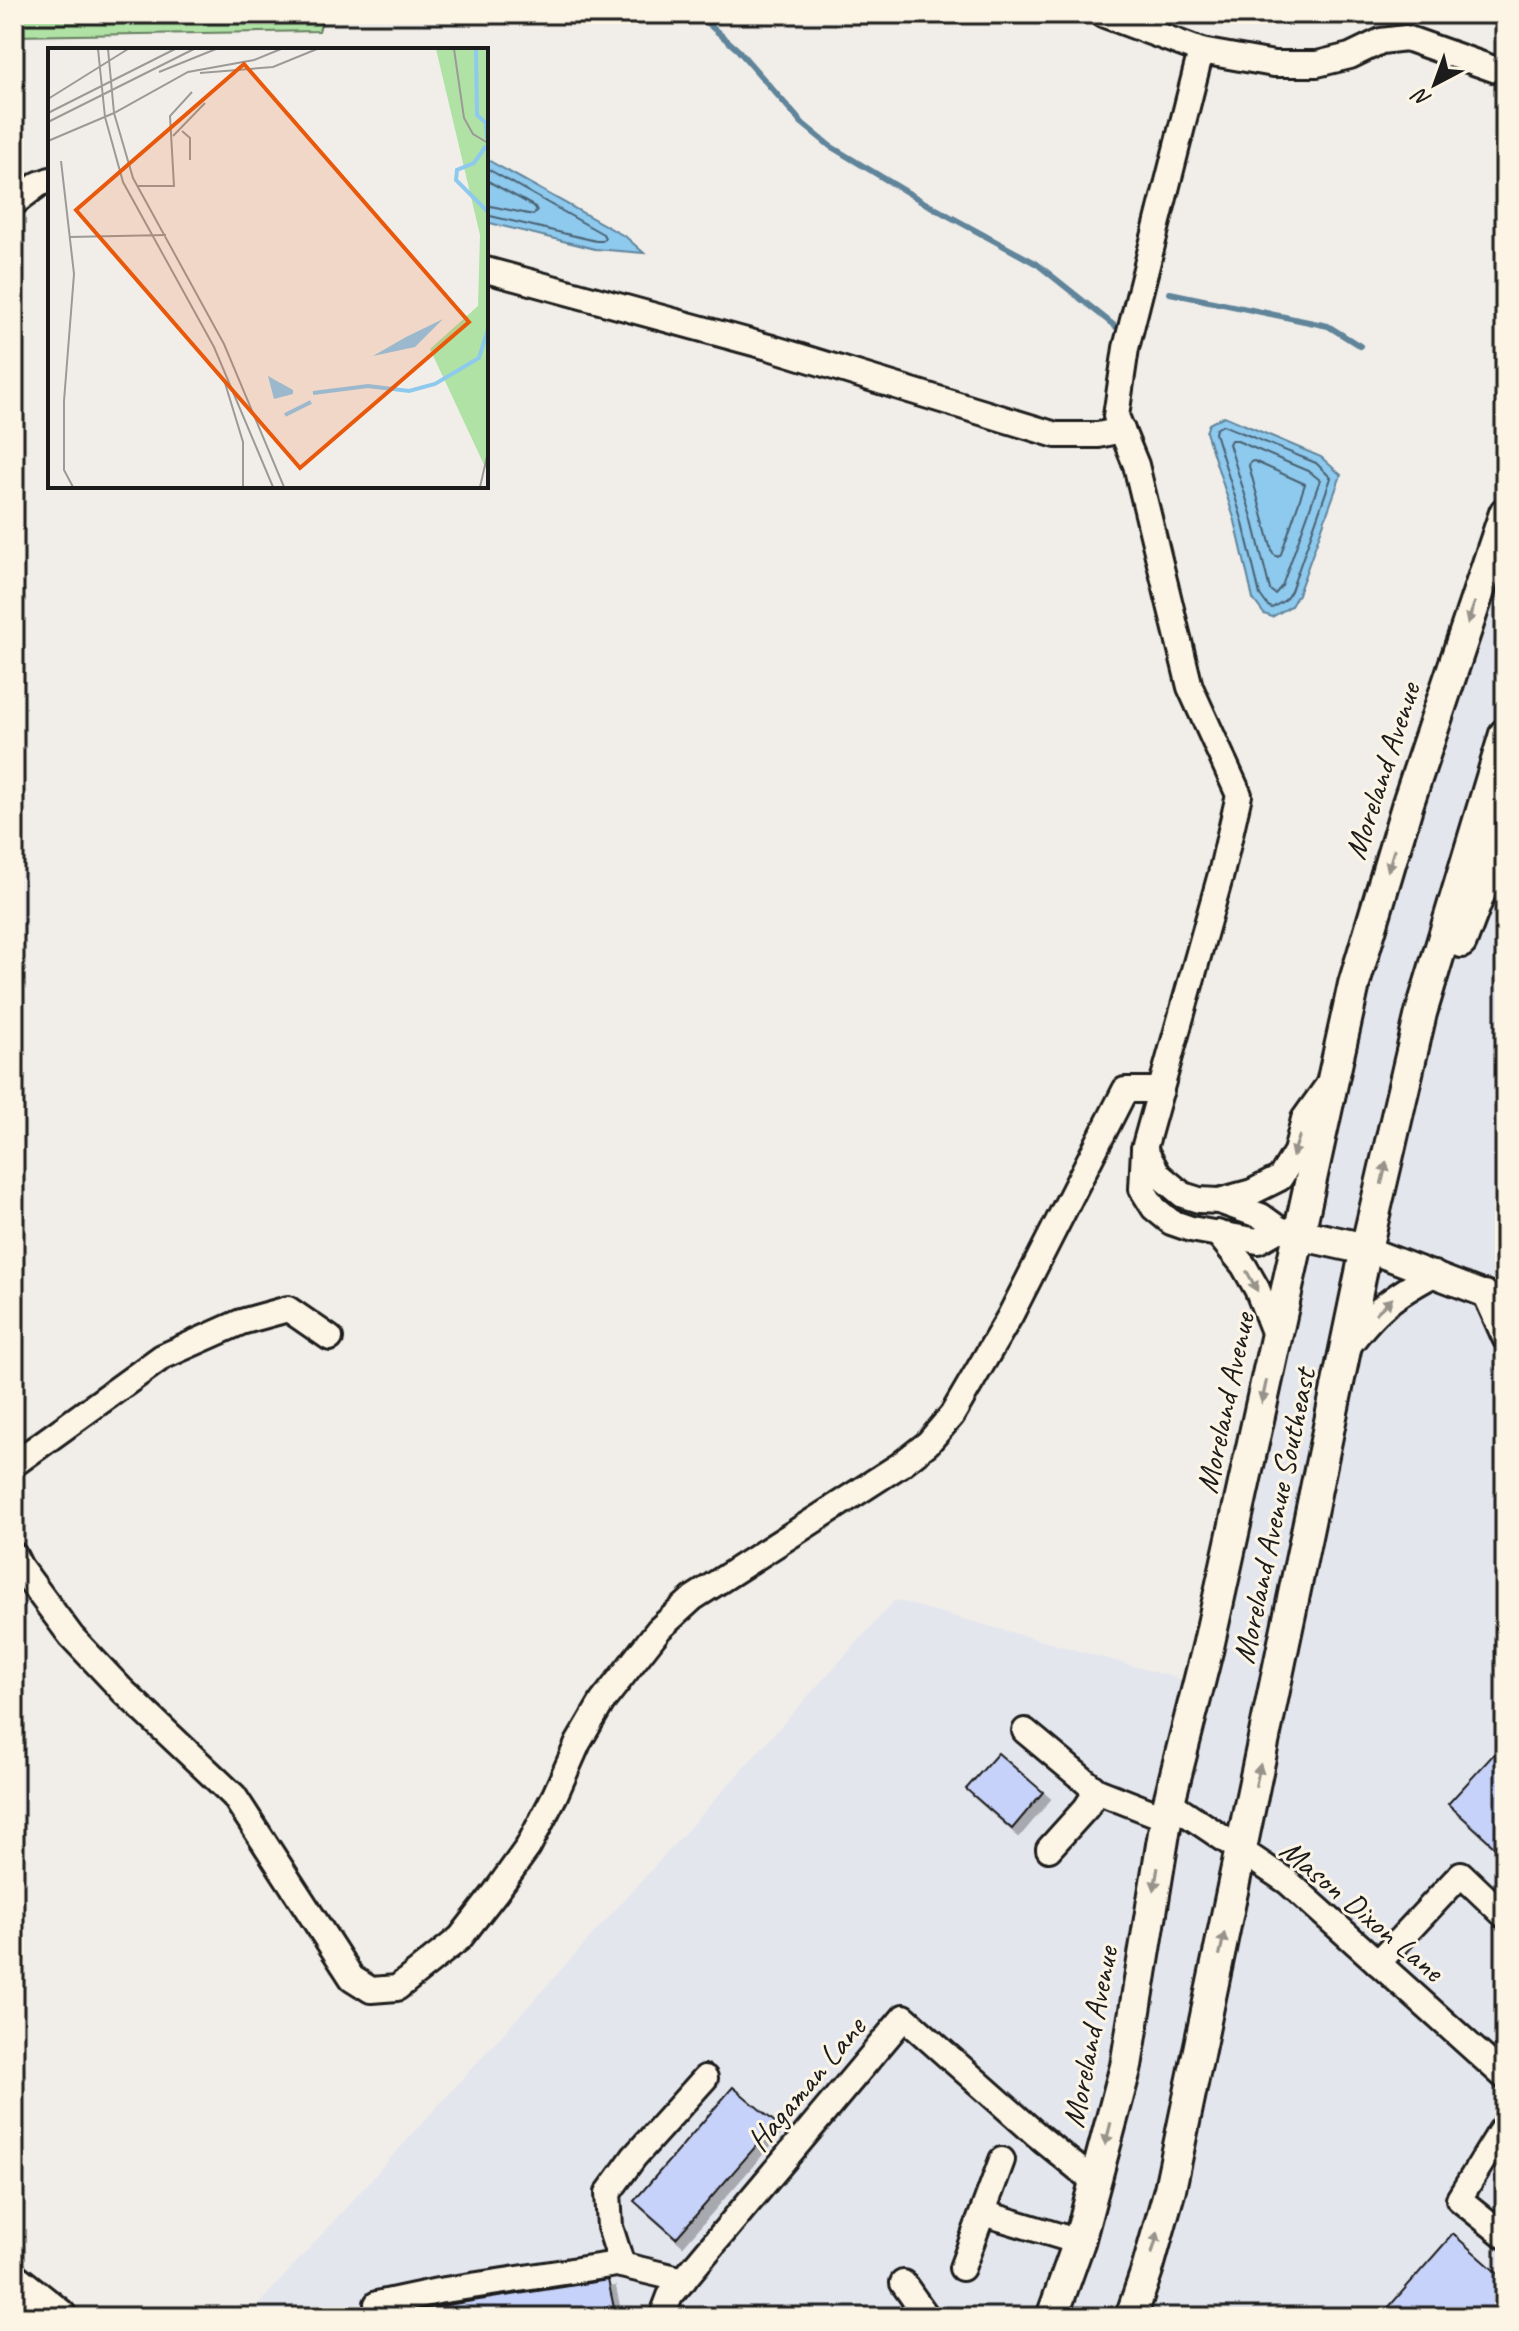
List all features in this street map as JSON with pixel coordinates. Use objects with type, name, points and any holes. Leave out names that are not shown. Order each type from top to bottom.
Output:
[{"type":"highway","points":[[14,2282],[58,2317]]},
{"type":"main road","name":"Moreland Avenue","points":[[1052,2317],[1079,2242],[1126,2066],[1168,1810],[1208,1647],[1276,1337],[1288,1232],[1333,1078],[1354,984],[1408,803],[1505,513]]},
{"type":"main road","name":"Moreland Avenue Southeast","points":[[1131,2317],[1170,2189],[1366,1249],[1421,1013],[1505,734]]},
{"type":"main road","points":[[1421,1013],[1453,966],[1504,831]]},
{"type":"main road","points":[[1288,1232],[1366,1249]]},
{"type":"street","points":[[1102,14],[1201,51],[1274,64],[1317,64],[1350,56],[1381,41],[1406,38],[1505,73]]},
{"type":"street","points":[[1201,51],[1126,348],[1116,416],[1136,465],[1190,687],[1239,795],[1221,874],[1144,1149],[1142,1189],[1154,1208],[1171,1222],[1191,1229],[1258,1241],[1288,1232]]},
{"type":"street","points":[[14,203],[48,181]]},
{"type":"street","points":[[488,271],[772,348],[1056,435],[1098,435],[1122,430]]},
{"type":"street","points":[[1209,1201],[1252,1192],[1280,1178],[1296,1152],[1304,1119],[1333,1078]]},
{"type":"street","points":[[14,1555],[71,1636],[123,1691],[234,1796],[352,1978],[371,1990],[397,1988],[460,1938],[495,1893],[528,1847],[578,1743],[602,1702],[659,1629],[693,1598],[900,1465],[928,1443],[952,1415],[1010,1316],[1125,1090],[1161,1090]]},
{"type":"street","points":[[1144,1149],[1159,1175],[1183,1195],[1261,1216],[1288,1232]]},
{"type":"street","points":[[1217,1233],[1244,1266],[1257,1289],[1276,1337]]},
{"type":"street","points":[[1366,1249],[1495,1297],[1505,1338]]},
{"type":"street","points":[[1345,1351],[1380,1308],[1400,1292],[1434,1274]]},
{"type":"street","points":[[14,1464],[162,1357],[241,1322],[288,1309],[330,1338]]},
{"type":"street","name":"Mason Dixon Lane","points":[[1025,1731],[1097,1791],[1168,1810],[1288,1882],[1505,2077]]},
{"type":"street","points":[[1049,1849],[1097,1791]]},
{"type":"street","points":[[1378,1963],[1461,1874],[1505,1916]]},
{"type":"street","name":"Hagaman Lane","points":[[662,2317],[670,2296],[904,2017],[1096,2183]]},
{"type":"street","points":[[622,2265],[610,2227],[608,2193],[634,2157],[705,2078]]},
{"type":"street","points":[[1505,2124],[1459,2199],[1505,2236]]},
{"type":"street","points":[[962,2268],[1002,2160]]},
{"type":"street","points":[[983,2213],[1079,2242]]},
{"type":"street","points":[[377,2304],[438,2291],[602,2266],[622,2265],[684,2280]]},
{"type":"street","points":[[903,2283],[927,2317]]},
{"type":"shaded area","points":[[1505,574],[1505,2317],[247,2317],[895,1600],[1195,1683],[1285,1255],[1407,839]]},
{"type":"green space","points":[[14,14],[324,14],[319,31],[14,36]]},
{"type":"water","points":[[488,160],[626,237],[644,253],[595,249],[488,222]]},
{"type":"water","points":[[1224,416],[1321,457],[1341,475],[1298,594],[1291,606],[1272,617],[1264,614],[1253,599],[1235,521],[1206,432],[1209,424]]},
{"type":"building","points":[[1505,1742],[1505,1856],[1448,1804]]},
{"type":"building","points":[[998,1753],[1043,1792],[1012,1829],[966,1789]]},
{"type":"building","points":[[733,2087],[776,2123],[676,2238],[634,2201]]},
{"type":"building","points":[[1453,2234],[1505,2280],[1505,2301],[1491,2317],[1380,2317]]},
{"type":"building","points":[[608,2280],[616,2317],[415,2317],[414,2311]]},
{"type":"waterway","points":[[697,14],[738,50],[802,123],[830,146],[925,203],[1037,264],[1116,327]]},
{"type":"waterway","points":[[1170,293],[1328,326],[1360,346]]}]
